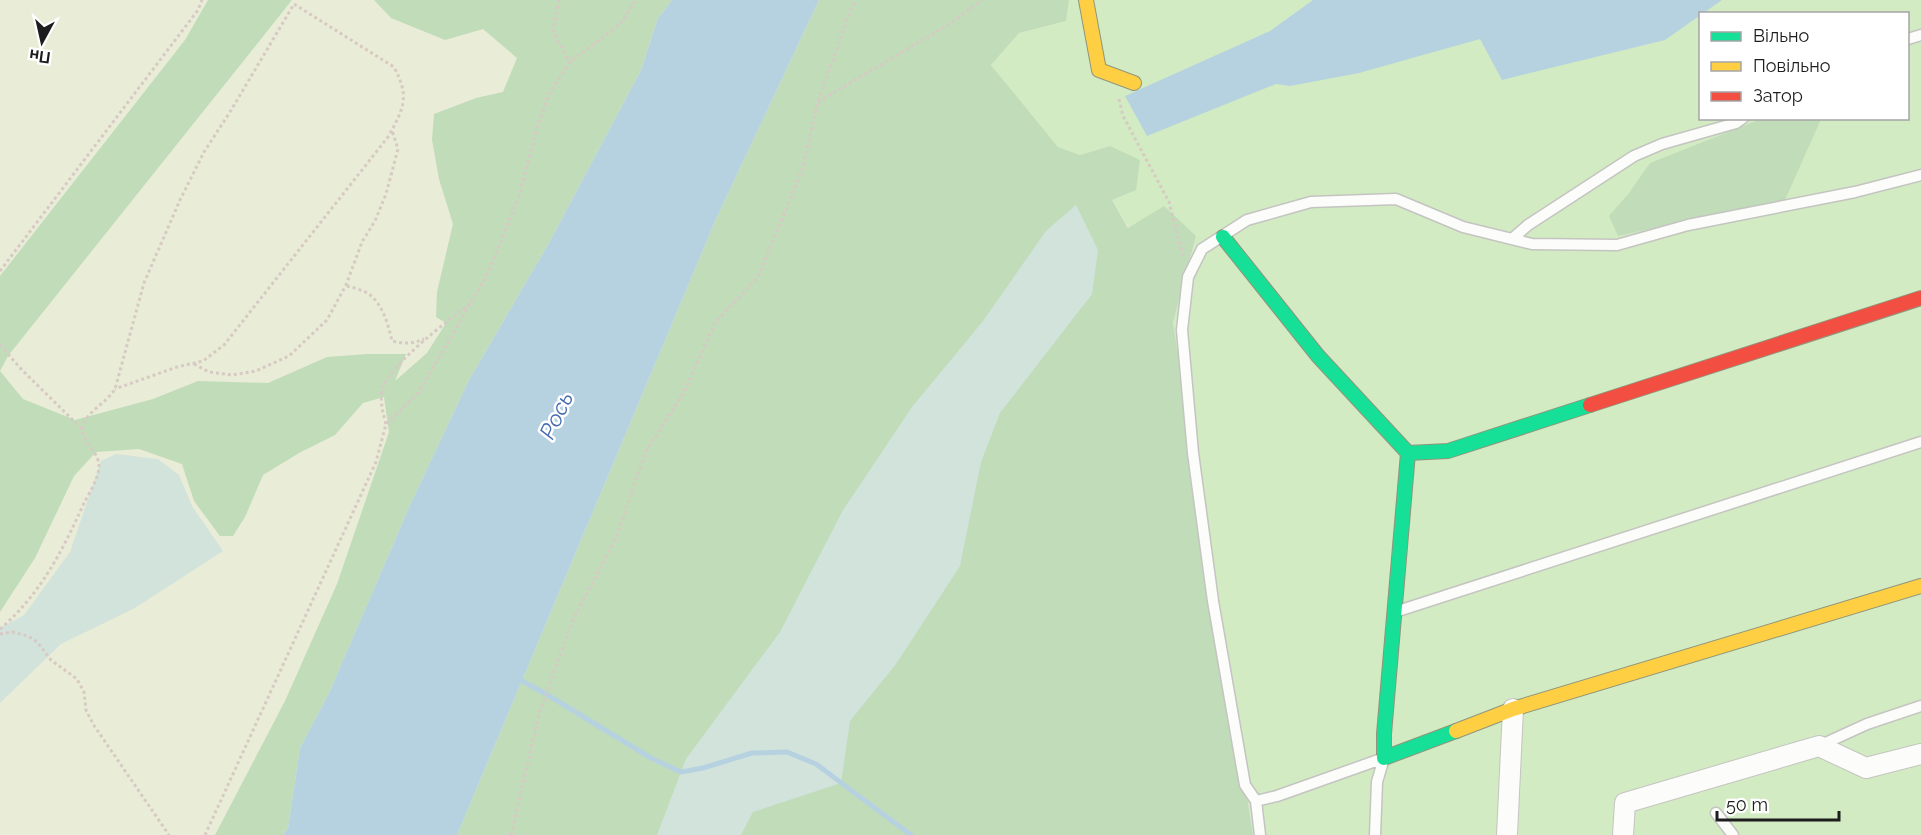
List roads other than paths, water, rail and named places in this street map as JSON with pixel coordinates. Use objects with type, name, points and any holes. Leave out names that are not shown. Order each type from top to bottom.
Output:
[{"type":"street","points":[[1086,0],[1100,70],[1134,83]]},
{"type":"street","points":[[1223,237],[1318,356],[1408,453],[1384,758],[1513,709],[1921,586]]},
{"type":"street","points":[[1408,453],[1448,451],[1921,298]]},
{"type":"street","points":[[1507,835],[1513,709]]},
{"type":"street","points":[[1623,835],[1625,803],[1819,746],[1866,768],[1921,754]]},
{"type":"lane","points":[[1512,239],[1528,225],[1634,156],[1662,144],[1740,120]]},
{"type":"lane","points":[[1260,835],[1256,801],[1245,785],[1213,601],[1193,453],[1182,330],[1188,277],[1202,249],[1247,220],[1311,202],[1396,199],[1463,227],[1532,244],[1617,245],[1689,225],[1855,192],[1921,175]]},
{"type":"lane","points":[[1394,612],[1921,442]]},
{"type":"lane","points":[[1819,746],[1868,724],[1921,705]]},
{"type":"lane","points":[[1256,801],[1277,796],[1384,758]]},
{"type":"lane","points":[[1375,835],[1377,782],[1384,758]]},
{"type":"lane","points":[[1716,813],[1733,835]]},
{"type":"water","name":"Рось","points":[[672,0],[819,0],[716,219],[457,835],[283,835],[288,828],[300,748],[329,693],[411,503],[469,380],[549,243],[641,70],[658,18]]},
{"type":"water","points":[[1313,0],[1722,0],[1705,12],[1699,12],[1699,16],[1665,40],[1502,80],[1480,39],[1359,73],[1290,86],[1276,84],[1147,136],[1125,96],[1270,31]]},
{"type":"waterway","points":[[522,681],[651,758],[681,772],[703,768],[752,753],[787,752],[816,764],[911,835]]}]
